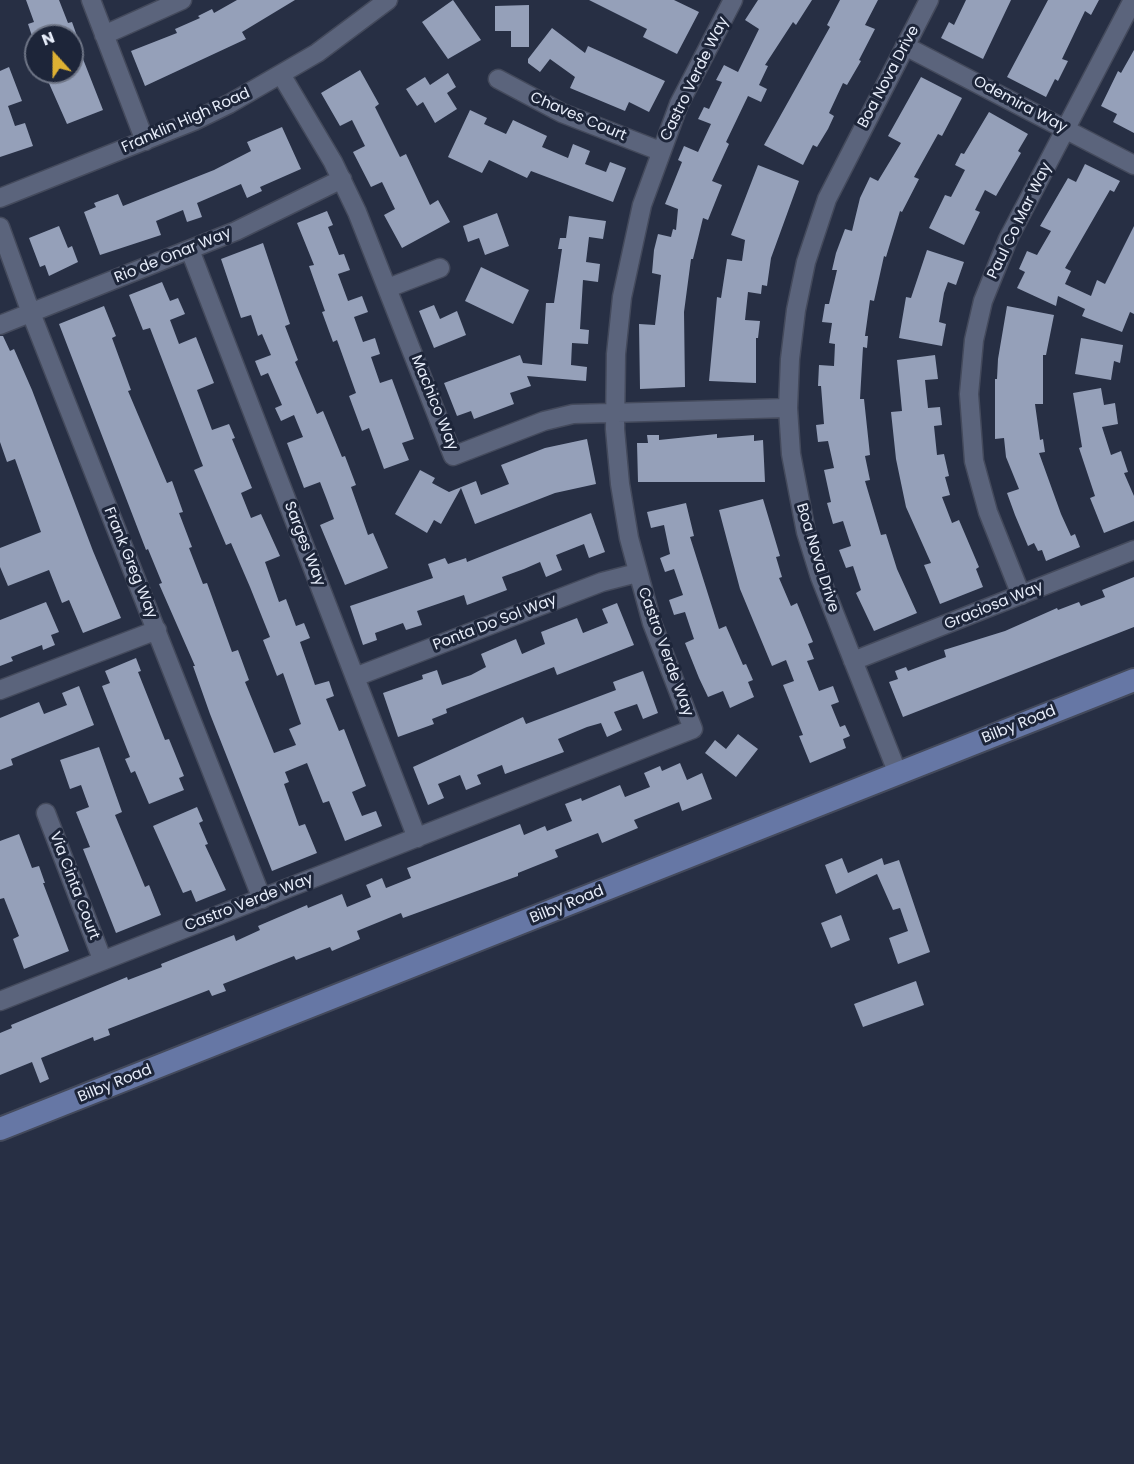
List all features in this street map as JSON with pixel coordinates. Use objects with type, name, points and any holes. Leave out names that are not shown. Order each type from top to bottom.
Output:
[{"type":"main road","name":"Bilby Road","points":[[0,1129],[1134,680]]},
{"type":"street","points":[[90,0],[145,141]]},
{"type":"street","points":[[104,35],[182,0]]},
{"type":"street","name":"Franklin High Road","points":[[0,198],[145,141],[220,108],[282,76],[352,29],[388,0]]},
{"type":"street","name":"Castro Verde Way","points":[[0,1001],[102,959],[262,899],[693,729],[652,623],[637,573],[620,484],[615,411],[616,354],[622,297],[635,232],[660,151],[679,104],[733,0]]},
{"type":"street","name":"Boa Nova Drive","points":[[898,774],[820,577],[806,532],[791,454],[788,408],[790,359],[796,310],[816,230],[848,155],[929,0]]},
{"type":"street","name":"Paul Co Mar Way","points":[[1021,595],[988,513],[974,460],[970,420],[970,367],[983,301],[992,275],[1133,0]]},
{"type":"street","name":"Odemira Way","points":[[905,46],[1134,165]]},
{"type":"street","name":"Machico Way","points":[[282,76],[342,179],[388,288],[453,456],[544,421],[573,414],[615,411],[788,408]]},
{"type":"street","name":"Chaves Court","points":[[498,79],[562,113],[660,151]]},
{"type":"street","name":"Rio de Onar Way","points":[[0,325],[245,227],[342,179]]},
{"type":"street","name":"Frank Greg Way","points":[[0,227],[31,313],[262,899]]},
{"type":"street","name":"Sarges Way","points":[[190,250],[417,838]]},
{"type":"street","points":[[388,288],[440,268]]},
{"type":"street","name":"Graciosa Way","points":[[853,661],[1134,550]]},
{"type":"street","name":"Ponta Do Sol Way","points":[[355,677],[602,582],[637,573]]},
{"type":"street","points":[[0,690],[157,630]]},
{"type":"street","name":"Via Cinta Court","points":[[46,813],[102,959]]},
{"type":"building","points":[[26,0],[59,0],[68,23],[72,22],[73,24],[28,24],[34,22]]},
{"type":"building","points":[[237,0],[295,0],[242,32],[246,39],[145,86],[131,51],[177,33],[175,29],[200,18],[198,16],[212,9],[214,13]]},
{"type":"building","points":[[453,0],[481,40],[448,59],[422,22]]},
{"type":"building","points":[[589,0],[674,0],[699,12],[677,54],[643,37],[647,29]]},
{"type":"building","points":[[758,0],[812,0],[796,25],[793,22],[765,65],[768,66],[759,85],[767,89],[761,102],[748,96],[726,142],[729,144],[712,181],[722,185],[708,220],[703,218],[693,259],[691,259],[684,312],[685,387],[640,389],[639,324],[655,325],[661,275],[652,273],[654,250],[658,234],[671,237],[673,229],[676,230],[678,209],[665,204],[682,162],[678,160],[684,146],[698,152],[711,124],[698,119],[704,107],[709,109],[722,82],[716,80],[724,65],[738,72],[759,29],[745,20]]},
{"type":"building","points":[[840,0],[878,0],[865,25],[875,29],[847,85],[843,83],[829,113],[834,116],[828,129],[817,147],[813,145],[803,165],[764,145],[830,27],[827,25]]},
{"type":"building","points":[[966,0],[1011,0],[983,59],[941,38],[949,22],[954,25]]},
{"type":"building","points":[[1048,0],[1099,0],[1091,15],[1085,11],[1062,59],[1068,61],[1058,81],[1055,79],[1046,97],[1007,77]]},
{"type":"building","points":[[529,5],[529,47],[511,47],[511,31],[495,31],[495,6]]},
{"type":"building","points":[[552,28],[585,53],[588,46],[665,81],[649,112],[629,102],[625,111],[570,88],[575,77],[550,59],[540,72],[528,63],[528,59]]},
{"type":"building","points":[[1134,50],[1134,133],[1113,122],[1117,114],[1101,106],[1118,71],[1121,73]]},
{"type":"building","points":[[84,62],[103,110],[67,124],[49,84],[84,84]]},
{"type":"building","points":[[9,67],[22,101],[8,106],[15,126],[25,123],[33,146],[0,157],[0,71]]},
{"type":"building","points":[[360,70],[379,104],[375,107],[400,157],[406,154],[430,205],[438,200],[450,222],[402,248],[384,215],[395,209],[382,182],[371,187],[353,152],[365,146],[352,120],[340,126],[321,93]]},
{"type":"building","points":[[448,73],[456,87],[447,93],[457,109],[435,123],[423,102],[417,106],[406,89],[425,77],[430,85]]},
{"type":"building","points":[[921,77],[962,98],[942,136],[938,134],[914,177],[919,179],[902,212],[900,211],[886,257],[884,256],[874,301],[870,300],[865,336],[868,336],[867,348],[863,347],[860,399],[864,399],[870,455],[865,456],[870,480],[865,481],[881,535],[886,534],[897,569],[917,613],[874,631],[856,593],[861,590],[853,566],[846,568],[839,550],[851,546],[843,521],[833,524],[827,503],[831,502],[824,470],[834,468],[828,441],[818,442],[816,425],[824,424],[821,386],[818,386],[819,365],[834,366],[835,344],[829,343],[832,323],[822,322],[825,304],[829,304],[837,270],[832,270],[836,253],[845,229],[852,231],[860,198],[870,177],[878,181],[901,143],[888,136]]},
{"type":"building","points":[[470,110],[487,118],[484,124],[506,134],[513,120],[547,136],[542,147],[568,158],[573,144],[590,151],[585,164],[606,172],[610,162],[626,168],[613,202],[531,171],[527,178],[489,160],[482,173],[448,157]]},
{"type":"building","points":[[989,112],[1028,134],[1018,151],[1021,153],[996,196],[985,190],[975,210],[980,212],[964,245],[929,228],[945,195],[951,197],[965,170],[955,165],[961,153],[964,154]]},
{"type":"building","points":[[282,127],[301,169],[260,187],[262,191],[247,198],[241,184],[197,203],[202,217],[187,222],[183,210],[156,221],[161,235],[100,255],[84,212],[96,207],[94,203],[118,194],[123,206],[214,170],[251,151],[247,142]]},
{"type":"building","points":[[1085,164],[1120,181],[1114,192],[1110,190],[1065,268],[1071,271],[1065,284],[1091,296],[1097,280],[1105,284],[1134,226],[1134,314],[1130,312],[1122,332],[1082,316],[1085,309],[1058,296],[1056,306],[1017,288],[1025,272],[1019,269],[1027,251],[1037,255],[1051,231],[1040,226],[1068,178],[1076,182]]},
{"type":"building","points":[[758,165],[799,181],[771,258],[767,286],[762,285],[761,294],[748,292],[745,320],[760,321],[758,338],[756,338],[756,383],[709,381],[717,297],[721,298],[727,259],[742,261],[745,240],[731,235]]},
{"type":"building","points":[[327,211],[333,225],[328,227],[339,255],[344,254],[350,270],[338,274],[348,301],[362,296],[368,312],[354,317],[363,342],[375,338],[380,354],[371,357],[380,383],[392,379],[414,439],[402,443],[409,460],[384,469],[369,428],[362,431],[349,396],[356,393],[337,340],[333,342],[322,312],[325,311],[309,266],[314,265],[297,223]]},
{"type":"building","points":[[497,213],[509,246],[485,255],[479,238],[468,242],[463,226]]},
{"type":"building","points":[[569,216],[606,221],[603,239],[589,237],[586,262],[600,264],[598,282],[583,280],[580,329],[589,330],[588,344],[572,343],[571,365],[587,367],[586,381],[527,376],[531,386],[510,393],[514,404],[474,419],[471,411],[457,416],[444,383],[520,355],[523,363],[542,365],[546,303],[554,303],[562,249],[558,249],[560,238],[566,238]]},
{"type":"building","points":[[59,226],[68,248],[72,246],[78,262],[49,276],[45,265],[40,267],[29,238]]},
{"type":"building","points":[[263,243],[290,324],[285,326],[298,360],[295,362],[317,414],[323,411],[342,457],[345,456],[356,485],[351,487],[368,535],[373,533],[388,568],[345,585],[320,525],[334,519],[327,500],[320,482],[304,488],[287,443],[303,437],[294,415],[281,421],[275,408],[282,405],[268,373],[261,376],[255,361],[271,355],[262,334],[258,336],[251,315],[241,318],[221,259]]},
{"type":"building","points":[[927,250],[964,262],[956,285],[948,282],[944,293],[939,322],[946,324],[942,346],[899,338],[906,297],[911,298]]},
{"type":"building","points":[[481,267],[529,290],[513,324],[465,301]]},
{"type":"building","points":[[162,282],[170,301],[178,298],[185,314],[170,320],[179,344],[196,337],[214,383],[197,390],[212,430],[229,424],[235,438],[232,439],[252,488],[241,493],[251,518],[261,514],[280,556],[265,562],[279,602],[286,599],[296,626],[304,623],[310,638],[300,642],[315,685],[329,681],[334,696],[326,699],[339,731],[344,729],[366,786],[352,792],[362,816],[376,811],[382,826],[345,841],[329,801],[323,803],[307,763],[285,772],[289,782],[284,784],[299,826],[305,824],[317,853],[272,871],[210,714],[193,666],[195,666],[159,584],[162,583],[148,549],[146,550],[59,324],[104,306],[116,336],[112,338],[131,390],[128,391],[167,483],[172,481],[183,512],[179,513],[192,547],[189,548],[203,584],[207,583],[232,652],[238,650],[249,680],[245,682],[274,753],[296,745],[289,729],[301,724],[283,673],[277,676],[263,640],[270,637],[231,543],[226,545],[194,470],[203,466],[150,328],[143,330],[129,295]]},
{"type":"building","points":[[434,305],[440,319],[457,311],[466,335],[434,348],[419,311]]},
{"type":"building","points":[[1007,306],[1054,315],[1046,355],[1043,355],[1043,404],[1035,404],[1040,440],[1043,439],[1045,452],[1039,453],[1061,514],[1071,536],[1075,534],[1080,547],[1046,561],[1042,550],[1038,551],[1034,543],[1028,546],[1015,515],[1007,493],[1019,489],[1006,457],[1004,438],[995,439],[995,379],[997,379]]},
{"type":"building","points":[[0,336],[3,336],[10,351],[14,349],[32,390],[121,618],[83,633],[69,600],[62,603],[49,570],[8,586],[0,567],[0,548],[41,532],[15,459],[7,462],[0,442]]},
{"type":"building","points":[[1081,338],[1123,345],[1120,363],[1114,361],[1111,380],[1075,374]]},
{"type":"building","points":[[935,355],[938,379],[925,380],[928,408],[940,407],[942,425],[934,426],[937,455],[944,454],[949,476],[945,477],[950,495],[942,497],[952,523],[959,520],[979,567],[976,569],[983,587],[940,604],[924,565],[931,563],[906,507],[896,459],[891,412],[902,411],[897,360]]},
{"type":"building","points":[[1101,388],[1104,405],[1115,403],[1118,424],[1102,427],[1111,455],[1121,451],[1128,472],[1124,473],[1134,496],[1134,521],[1104,533],[1090,498],[1095,496],[1079,448],[1082,447],[1073,393]]},
{"type":"building","points":[[717,434],[717,438],[754,435],[754,441],[763,440],[765,482],[638,482],[637,443],[648,443],[647,435],[659,435],[659,440]]},
{"type":"building","points":[[587,439],[596,484],[555,493],[475,524],[461,488],[441,524],[434,520],[427,533],[395,514],[420,470],[435,478],[432,483],[449,492],[476,481],[481,495],[509,484],[501,465],[545,448]]},
{"type":"building","points":[[763,499],[780,556],[776,557],[782,577],[779,578],[791,606],[797,603],[813,642],[808,644],[814,659],[807,661],[819,691],[833,686],[839,702],[831,705],[840,727],[845,725],[850,736],[843,739],[846,748],[810,763],[799,736],[803,735],[783,685],[794,681],[786,660],[772,666],[740,589],[719,510]]},
{"type":"building","points":[[686,503],[694,536],[690,537],[719,629],[726,626],[743,665],[746,664],[753,680],[748,682],[754,697],[730,708],[723,691],[708,697],[699,678],[685,643],[694,639],[685,612],[674,615],[669,600],[683,595],[674,569],[665,572],[660,558],[670,554],[664,525],[651,528],[647,512]]},
{"type":"building","points":[[591,513],[605,552],[589,558],[584,544],[556,555],[562,570],[546,577],[540,562],[502,577],[507,590],[467,605],[464,595],[417,611],[422,625],[406,630],[403,623],[375,633],[377,640],[363,645],[350,606],[433,578],[428,564],[445,558],[448,564],[466,558],[467,562]]},
{"type":"building","points":[[1134,577],[1134,627],[903,717],[889,682],[898,679],[895,671],[906,667],[908,671],[946,657],[944,650],[1005,631],[1057,608],[1058,610],[1079,602],[1081,606],[1105,597],[1102,590]]},
{"type":"building","points":[[46,602],[59,632],[51,635],[55,645],[43,650],[42,645],[11,657],[13,661],[0,666],[0,620]]},
{"type":"building","points":[[617,603],[634,645],[557,675],[554,667],[446,709],[447,713],[432,719],[434,724],[398,737],[383,693],[423,679],[422,675],[437,670],[442,685],[471,675],[486,667],[481,654],[516,639],[522,654],[545,644],[541,632],[577,618],[583,633],[608,623],[602,609]]},
{"type":"building","points":[[136,658],[141,671],[138,672],[165,740],[169,739],[184,776],[179,778],[184,790],[149,804],[135,771],[131,773],[125,759],[130,757],[102,686],[110,683],[105,671]]},
{"type":"building","points":[[643,671],[658,713],[643,719],[637,704],[614,712],[622,730],[607,737],[601,723],[587,727],[558,739],[564,752],[505,774],[502,765],[477,775],[481,784],[466,790],[460,775],[438,784],[444,798],[428,805],[413,767],[523,717],[526,724],[616,690],[613,682]]},
{"type":"building","points":[[79,686],[94,725],[11,759],[13,765],[0,770],[0,718],[39,702],[44,714],[67,705],[62,693]]},
{"type":"building","points":[[738,734],[758,749],[736,777],[705,753],[715,740],[726,749]]},
{"type":"building","points":[[99,747],[122,812],[115,815],[145,887],[149,885],[161,915],[116,933],[83,849],[90,847],[76,812],[89,807],[81,785],[70,789],[60,760]]},
{"type":"building","points":[[680,763],[687,780],[702,773],[712,799],[682,811],[679,802],[634,820],[638,828],[602,843],[598,833],[555,850],[558,857],[518,873],[518,876],[403,918],[401,913],[357,931],[360,939],[332,951],[330,947],[296,960],[294,956],[223,984],[226,991],[212,996],[209,990],[108,1029],[110,1035],[94,1041],[93,1037],[41,1058],[49,1079],[40,1083],[32,1062],[0,1075],[0,1033],[12,1028],[11,1025],[127,977],[128,980],[162,967],[161,964],[234,935],[236,941],[260,930],[258,926],[307,905],[308,908],[342,894],[347,907],[371,897],[366,885],[382,878],[386,888],[411,878],[407,868],[520,824],[524,835],[545,826],[547,831],[572,821],[565,804],[581,798],[582,801],[620,785],[625,797],[650,787],[644,773],[660,766],[662,771]]},
{"type":"building","points":[[197,807],[203,821],[199,823],[208,844],[205,845],[226,890],[196,902],[191,890],[183,893],[153,826]]},
{"type":"building","points":[[19,834],[32,868],[39,866],[45,883],[43,883],[69,951],[24,969],[13,939],[19,936],[4,898],[0,899],[0,841]]},
{"type":"building","points":[[842,858],[848,873],[882,858],[884,865],[899,860],[930,952],[898,964],[889,938],[908,931],[900,908],[893,910],[877,874],[836,894],[825,865]]},
{"type":"building","points":[[841,915],[850,940],[831,948],[821,923]]},
{"type":"building","points":[[916,981],[924,1005],[863,1027],[854,1004]]}]
